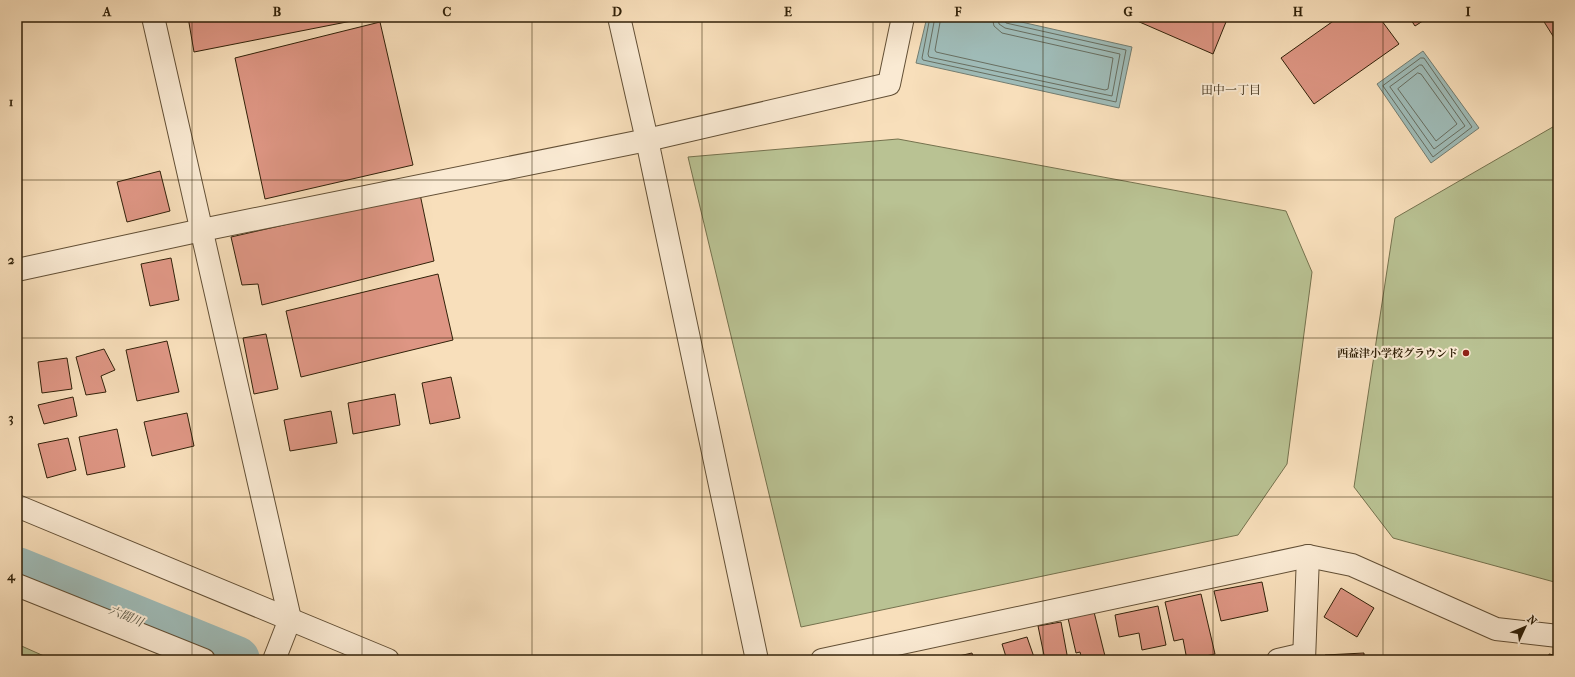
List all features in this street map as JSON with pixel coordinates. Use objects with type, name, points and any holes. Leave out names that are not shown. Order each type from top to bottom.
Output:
[{"type":"street","points":[[153,17],[202,230],[288,624],[274,660]]},
{"type":"street","points":[[619,17],[647,140],[757,660]]},
{"type":"street","points":[[17,270],[202,230],[647,140],[889,84],[903,17]]},
{"type":"street","points":[[17,506],[288,624],[388,660]]},
{"type":"street","points":[[822,660],[1308,556],[1352,565],[1496,629],[1558,636]]},
{"type":"street","points":[[1278,660],[1304,657],[1308,556]]},
{"type":"street","points":[[17,585],[204,660]]},
{"type":"green space","name":"西益津小学校グラウンド","points":[[1558,124],[1558,583],[1393,538],[1354,487],[1395,218]]},
{"type":"green space","points":[[898,139],[1286,211],[1312,272],[1287,464],[1238,535],[801,627],[688,157]]},
{"type":"green space","points":[[17,644],[53,660],[17,660]]},
{"type":"water","points":[[927,17],[999,17],[1132,47],[1119,108],[916,63]]},
{"type":"water","points":[[1423,51],[1479,128],[1431,163],[1377,84]]},
{"type":"building","points":[[188,17],[372,17],[194,52]]},
{"type":"building","points":[[1128,17],[1228,17],[1213,54]]},
{"type":"building","points":[[1339,17],[1379,17],[1399,44],[1314,104],[1281,58]]},
{"type":"building","points":[[1409,17],[1429,17],[1415,26]]},
{"type":"building","points":[[1541,17],[1558,17],[1558,44]]},
{"type":"building","points":[[380,22],[413,165],[265,199],[235,58]]},
{"type":"building","points":[[160,171],[170,211],[127,222],[117,182]]},
{"type":"building","points":[[420,194],[434,261],[262,305],[258,284],[242,285],[231,237]]},
{"type":"building","points":[[171,258],[179,300],[150,306],[141,264]]},
{"type":"building","points":[[438,274],[453,340],[301,377],[286,311]]},
{"type":"building","points":[[266,334],[278,389],[254,394],[243,338]]},
{"type":"building","points":[[167,341],[179,392],[137,401],[126,350]]},
{"type":"building","points":[[104,349],[115,370],[101,376],[106,392],[86,395],[76,357]]},
{"type":"building","points":[[67,358],[72,389],[42,393],[38,362]]},
{"type":"building","points":[[451,377],[460,418],[430,424],[422,383]]},
{"type":"building","points":[[395,394],[400,425],[353,434],[348,403]]},
{"type":"building","points":[[73,397],[77,416],[44,424],[38,405]]},
{"type":"building","points":[[331,411],[337,443],[290,451],[284,420]]},
{"type":"building","points":[[187,413],[194,446],[152,456],[144,422]]},
{"type":"building","points":[[117,429],[125,467],[87,475],[79,437]]},
{"type":"building","points":[[68,438],[76,470],[47,478],[38,444]]},
{"type":"building","points":[[1262,582],[1268,611],[1221,621],[1214,591]]},
{"type":"building","points":[[1341,588],[1374,608],[1357,637],[1324,617]]},
{"type":"building","points":[[1201,594],[1215,654],[1187,660],[1183,639],[1174,641],[1165,602]]},
{"type":"building","points":[[1158,606],[1166,645],[1142,650],[1139,633],[1119,637],[1115,615]]},
{"type":"building","points":[[1093,608],[1106,660],[1082,660],[1080,652],[1076,653],[1067,614]]},
{"type":"building","points":[[1061,622],[1068,660],[1045,660],[1038,626]]},
{"type":"building","points":[[1027,637],[1035,660],[1007,660],[1002,644]]},
{"type":"building","points":[[972,653],[974,660],[941,660]]},
{"type":"building","points":[[1364,653],[1364,660],[1325,660],[1325,655]]},
{"type":"building","points":[[1549,654],[1558,656],[1558,660],[1548,660]]},
{"type":"waterway","name":"六間川","points":[[17,571],[236,660]]},
{"type":"place","name":"西益津小学校グラウンド","points":[[1466,353]]},
{"type":"district","name":"田中一丁目","points":[[1231,90]]}]
